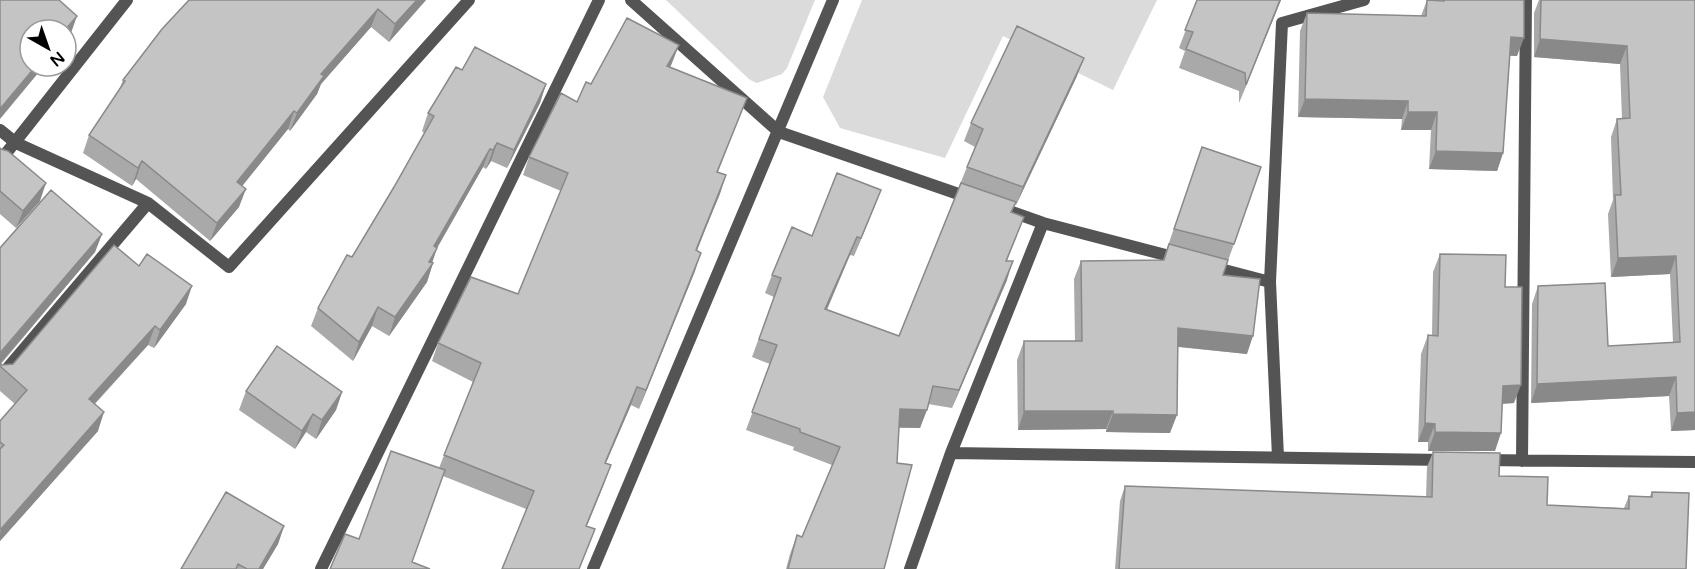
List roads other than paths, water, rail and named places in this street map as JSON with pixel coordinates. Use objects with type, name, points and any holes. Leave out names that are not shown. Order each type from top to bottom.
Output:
[{"type":"street","points":[[0,161],[127,0]]},
{"type":"street","points":[[0,129],[16,143],[148,203],[229,267],[469,0]]},
{"type":"street","points":[[321,569],[599,0]]},
{"type":"street","points":[[631,0],[779,132],[1043,223],[1270,282]]},
{"type":"street","points":[[593,569],[779,132],[832,0]]},
{"type":"street","points":[[1278,458],[1270,282],[1282,23],[1364,0]]},
{"type":"street","points":[[1522,461],[1526,0]]},
{"type":"street","points":[[0,376],[148,203]]},
{"type":"street","points":[[910,569],[951,453],[1043,223]]},
{"type":"street","points":[[951,453],[1453,460]]},
{"type":"street","points":[[1476,460],[1695,462]]}]
